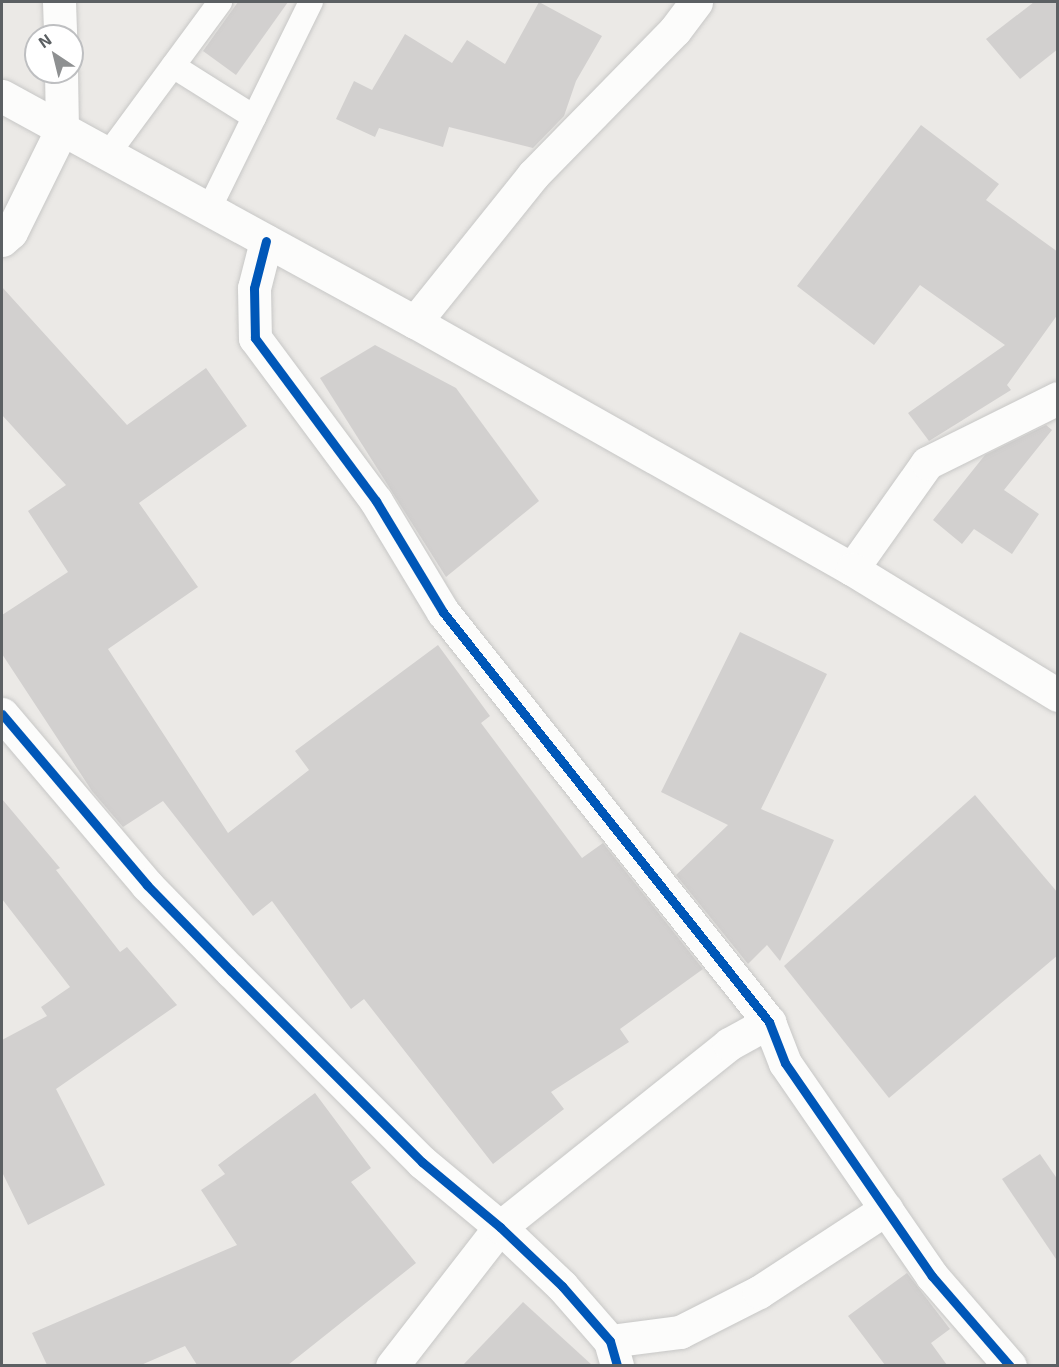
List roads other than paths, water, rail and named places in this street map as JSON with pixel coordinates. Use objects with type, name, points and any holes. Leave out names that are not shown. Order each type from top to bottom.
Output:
[{"type":"street","points":[[59,2],[60,24]]},
{"type":"street","points":[[414,322],[533,175],[675,30],[696,2]]},
{"type":"street","points":[[2,240],[11,232],[62,129],[61,84]]},
{"type":"street","points":[[2,96],[414,322],[852,569],[1058,695]]},
{"type":"street","points":[[266,241],[254,288],[255,338],[376,501],[443,612],[769,1022],[784,1063],[932,1276],[1010,1365]]},
{"type":"street","points":[[852,569],[927,463],[1058,398]]},
{"type":"street","points":[[2,714],[147,885],[422,1162],[501,1227],[562,1286],[613,1353],[680,1332],[759,1292],[886,1209]]},
{"type":"street","points":[[392,1365],[501,1227],[729,1044],[769,1022]]},
{"type":"lane","points":[[108,154],[220,2]]},
{"type":"lane","points":[[208,209],[311,2]]},
{"type":"lane","points":[[172,66],[254,117]]}]
